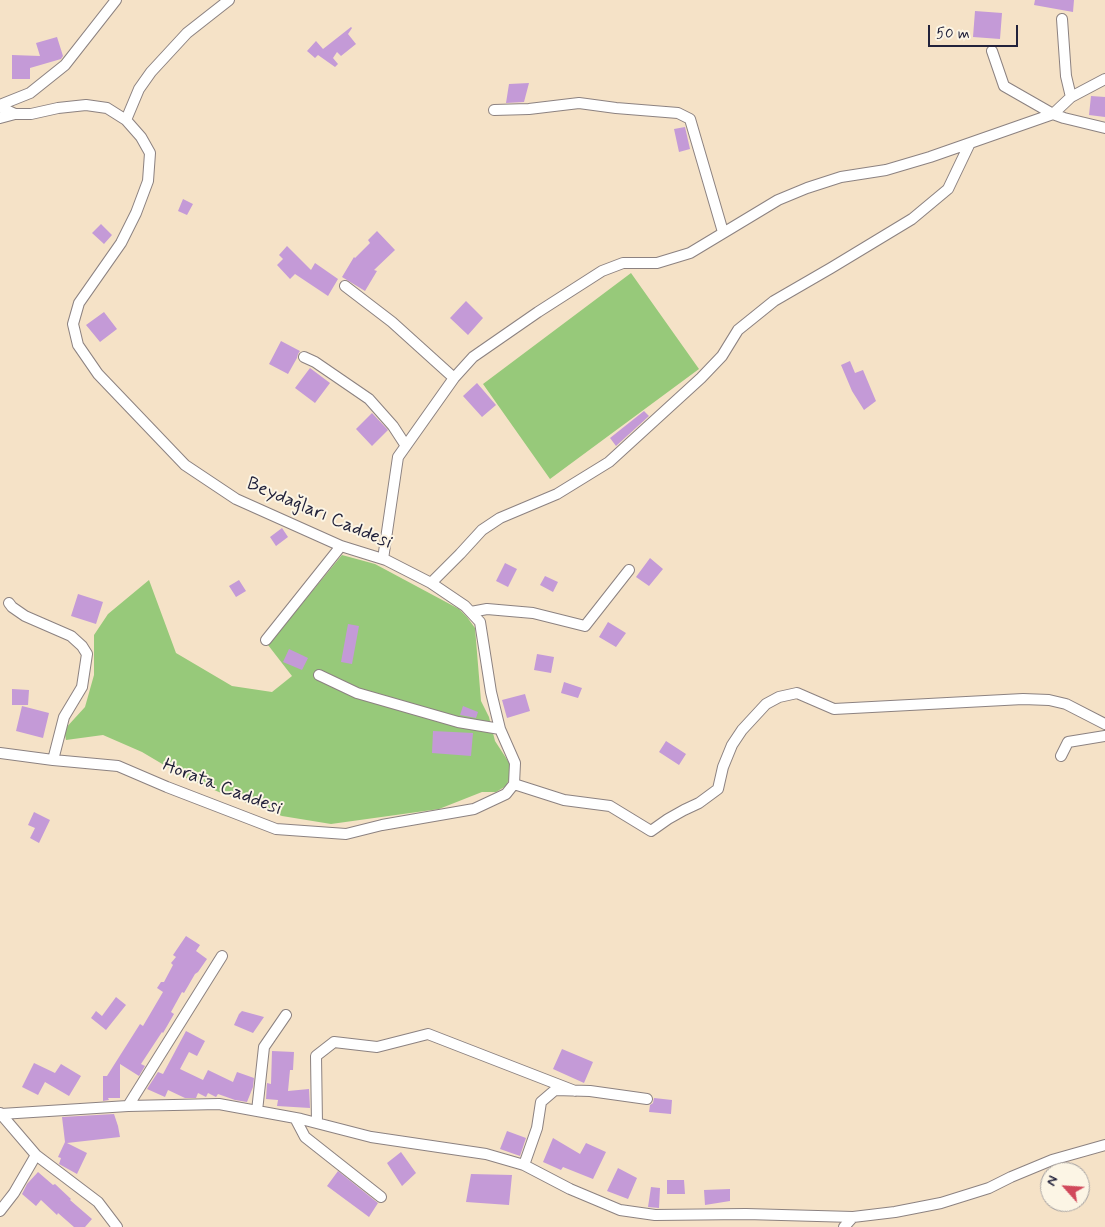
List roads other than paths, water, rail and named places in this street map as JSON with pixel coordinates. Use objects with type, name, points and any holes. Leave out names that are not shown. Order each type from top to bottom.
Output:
[{"type":"street","points":[[0,106],[30,93],[66,65],[116,0]]},
{"type":"street","points":[[126,120],[139,89],[151,72],[187,33],[229,0]]},
{"type":"street","points":[[1062,19],[1066,76],[1071,96]]},
{"type":"street","points":[[992,51],[1004,86],[1053,114],[1105,128]]},
{"type":"street","points":[[383,559],[398,457],[454,378],[473,357],[538,312],[602,271],[623,263],[657,263],[682,255],[778,200],[807,188],[841,177],[886,170],[930,157],[1053,114],[1071,96],[1105,79]]},
{"type":"street","points":[[494,110],[529,109],[579,103],[678,113],[690,119],[723,232]]},
{"type":"street","name":"Beydağları Caddesi","points":[[0,106],[16,114],[31,114],[58,108],[86,105],[106,108],[126,120],[141,137],[150,153],[148,180],[136,213],[120,243],[79,303],[73,324],[78,344],[98,374],[185,465],[236,499],[341,546],[383,559],[430,583],[471,612],[480,622],[491,692],[500,729],[515,763],[514,784]]},
{"type":"street","points":[[0,118],[16,114]]},
{"type":"street","points":[[430,583],[482,530],[500,518],[557,494],[609,462],[702,378],[722,356],[738,330],[774,301],[912,219],[948,189],[970,144]]},
{"type":"street","points":[[345,286],[392,322],[454,378]]},
{"type":"street","points":[[304,357],[315,362],[369,399],[393,426],[406,446]]},
{"type":"street","points":[[266,640],[341,546]]},
{"type":"street","points":[[471,612],[487,609],[533,613],[585,626],[629,570]]},
{"type":"street","points":[[9,603],[25,616],[71,636],[82,646],[87,654],[82,687],[64,717],[52,760]]},
{"type":"street","points":[[319,675],[357,693],[458,722],[500,729]]},
{"type":"street","points":[[514,784],[564,800],[610,806],[651,831],[668,819],[699,803],[718,789],[723,767],[732,745],[742,730],[766,704],[779,697],[797,693],[834,709],[1023,699],[1049,700],[1066,704],[1105,724]]},
{"type":"street","points":[[1061,756],[1068,742],[1105,736]]},
{"type":"street","name":"Horata Caddesi","points":[[0,753],[118,766],[276,829],[346,834],[382,825],[474,809],[506,794],[514,784]]},
{"type":"street","points":[[128,1106],[222,956]]},
{"type":"street","points":[[257,1111],[264,1047],[286,1015]]},
{"type":"street","points":[[317,1123],[316,1056],[334,1042],[377,1047],[428,1034],[576,1090]]},
{"type":"street","points":[[524,1165],[537,1128],[541,1102],[555,1090],[590,1091],[647,1100]]},
{"type":"street","points":[[0,1114],[128,1106],[219,1104],[296,1118],[371,1137],[486,1154],[524,1165],[570,1189],[620,1210],[655,1215],[746,1214],[853,1217],[895,1212],[942,1203],[989,1188],[1052,1160],[1105,1145]]},
{"type":"street","points":[[0,1114],[36,1155],[98,1202],[118,1227]]},
{"type":"street","points":[[296,1118],[305,1136],[381,1197]]},
{"type":"street","points":[[0,1211],[14,1193],[36,1155]]},
{"type":"street","points":[[844,1227],[853,1217]]}]
